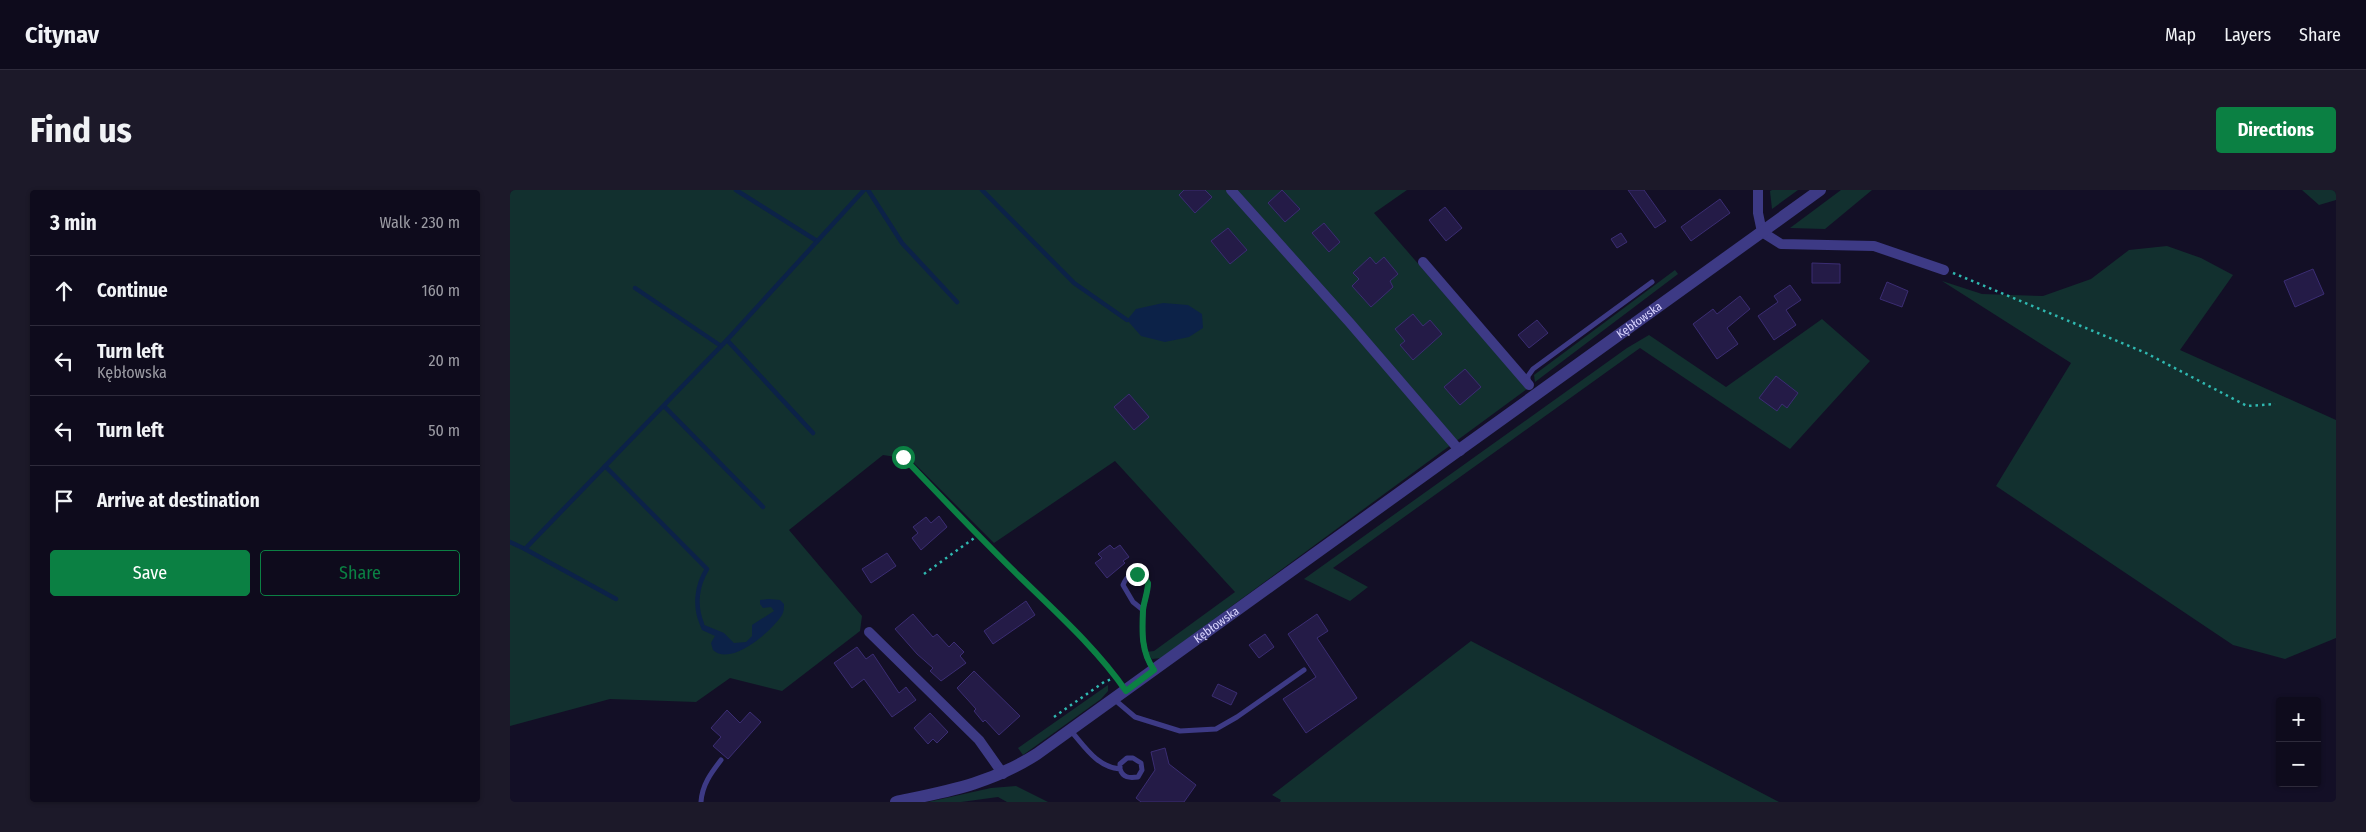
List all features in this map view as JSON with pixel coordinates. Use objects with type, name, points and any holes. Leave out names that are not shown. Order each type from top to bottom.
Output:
[{"type":"street","points":[[1231,190],[1350,322],[1460,451]]},
{"type":"street","points":[[1758,190],[1758,213],[1762,232],[1781,244],[1874,246],[1944,270]]},
{"type":"street","name":"Kębłowska","points":[[896,802],[966,787],[1003,774],[1021,765],[1115,700],[1820,190]]},
{"type":"street","points":[[1423,262],[1529,386]]},
{"type":"street","points":[[869,632],[979,740],[1003,774]]},
{"type":"lane","points":[[1533,398],[1528,376],[1533,370],[1652,282]]},
{"type":"lane","points":[[1143,610],[1133,602],[1123,584],[1126,577],[1131,574],[1143,575],[1148,583],[1143,610],[1144,653],[1154,670]]},
{"type":"lane","points":[[1115,700],[1135,717],[1180,731],[1216,729],[1237,717],[1304,670]]},
{"type":"lane","points":[[1071,730],[1098,762],[1120,769]]},
{"type":"lane","points":[[1133,758],[1140,763],[1142,770],[1138,777],[1129,778],[1122,774],[1120,769],[1120,764],[1123,761],[1133,758]]},
{"type":"lane","points":[[701,802],[701,792],[721,760]]},
{"type":"path","points":[[1944,270],[2146,353],[2247,406],[2275,404]]},
{"type":"path","points":[[903,457],[1070,626],[1117,677],[1126,691]]},
{"type":"path","points":[[924,574],[978,535]]},
{"type":"path","points":[[1054,717],[1104,682],[1117,677]]},
{"type":"green space","points":[[510,190],[1407,190],[1374,213],[1527,389],[1161,658],[1152,659],[1146,652],[1154,651],[1235,592],[1115,461],[994,543],[902,451],[896,457],[883,455],[789,530],[862,616],[860,631],[782,691],[730,678],[696,702],[610,699],[510,726]]},
{"type":"green space","points":[[1798,190],[1772,209],[1770,191]]},
{"type":"green space","points":[[1841,190],[1872,190],[1825,229],[1790,228]]},
{"type":"green space","points":[[2302,190],[2336,190],[2336,200],[2319,205]]},
{"type":"green space","points":[[2167,246],[2201,258],[2233,275],[2180,350],[2336,420],[2336,638],[2285,659],[2233,645],[1996,486],[2071,363],[1942,281],[1982,294],[2043,296],[2091,279],[2129,250]]},
{"type":"green space","points":[[1675,270],[1678,274],[1535,382],[1534,375]]},
{"type":"green space","points":[[1822,319],[1870,361],[1790,449],[1640,348],[1333,568],[1368,587],[1350,601],[1304,579],[1627,348],[1649,335],[1726,387]]},
{"type":"green space","points":[[1471,641],[1779,802],[1280,802],[1281,800],[1272,795]]},
{"type":"green space","points":[[1108,685],[1108,691],[1101,699],[1023,755],[1018,748]]},
{"type":"green space","points":[[1016,786],[1048,802],[1007,802],[998,797],[961,802],[928,802],[991,788]]},
{"type":"water","points":[[1163,303],[1188,305],[1202,314],[1203,328],[1189,337],[1165,342],[1141,336],[1127,320],[1136,309]]},
{"type":"water","points":[[760,600],[780,600],[784,604],[782,615],[770,630],[740,651],[721,654],[713,650],[711,643],[715,636],[702,630],[700,625],[702,624],[724,633],[734,643],[746,642],[752,636],[752,625],[774,611],[771,607],[763,608],[760,604]]},
{"type":"building","points":[[1184,190],[1205,190],[1212,197],[1195,213],[1179,195]]},
{"type":"building","points":[[1282,190],[1300,209],[1285,222],[1268,203]]},
{"type":"building","points":[[1628,190],[1644,190],[1666,221],[1655,228]]},
{"type":"building","points":[[1720,199],[1730,213],[1691,241],[1681,227]]},
{"type":"building","points":[[1445,207],[1462,228],[1446,241],[1429,220]]},
{"type":"building","points":[[1324,223],[1340,242],[1329,252],[1312,233]]},
{"type":"building","points":[[1228,228],[1247,250],[1230,264],[1211,241]]},
{"type":"building","points":[[1621,233],[1627,242],[1617,248],[1611,239]]},
{"type":"building","points":[[1370,257],[1376,264],[1384,257],[1398,274],[1390,281],[1393,287],[1371,307],[1352,286],[1359,279],[1353,273]]},
{"type":"building","points":[[1812,263],[1840,264],[1840,283],[1812,283]]},
{"type":"building","points":[[2313,269],[2324,294],[2295,307],[2284,281]]},
{"type":"building","points":[[1887,282],[1908,291],[1902,307],[1880,299]]},
{"type":"building","points":[[1790,285],[1801,300],[1786,310],[1796,325],[1774,340],[1758,316],[1778,302],[1774,296]]},
{"type":"building","points":[[1740,296],[1750,309],[1727,328],[1738,344],[1717,359],[1693,324],[1713,309],[1717,314]]},
{"type":"building","points":[[1413,314],[1423,326],[1430,320],[1442,334],[1413,360],[1400,345],[1405,341],[1395,329]]},
{"type":"building","points":[[1537,320],[1548,333],[1529,348],[1518,335]]},
{"type":"building","points":[[1465,369],[1481,387],[1460,405],[1444,387]]},
{"type":"building","points":[[1776,376],[1798,393],[1787,408],[1782,404],[1777,411],[1759,398]]},
{"type":"building","points":[[1129,394],[1149,417],[1134,430],[1114,407]]},
{"type":"building","points":[[939,516],[947,527],[921,550],[912,538],[918,533],[913,527],[926,517],[931,523]]},
{"type":"building","points":[[1110,545],[1114,549],[1120,545],[1129,557],[1123,561],[1125,563],[1107,578],[1095,563],[1102,558],[1098,554]]},
{"type":"building","points":[[887,553],[896,566],[871,583],[862,569]]},
{"type":"building","points":[[1026,601],[1035,615],[993,644],[984,631]]},
{"type":"building","points":[[913,614],[933,637],[937,634],[949,647],[954,642],[964,652],[960,656],[966,663],[941,681],[930,671],[933,668],[917,654],[895,629]]},
{"type":"building","points":[[1317,614],[1328,631],[1317,638],[1357,698],[1306,733],[1283,699],[1316,677],[1288,634]]},
{"type":"building","points":[[1265,634],[1274,647],[1259,658],[1249,645]]},
{"type":"building","points":[[857,647],[866,659],[873,654],[899,693],[906,687],[916,700],[892,717],[864,679],[852,688],[834,663]]},
{"type":"building","points":[[974,671],[1020,716],[999,735],[985,720],[983,722],[974,711],[976,709],[957,688]]},
{"type":"building","points":[[1218,684],[1237,693],[1231,705],[1212,696]]},
{"type":"building","points":[[727,710],[740,723],[750,712],[761,722],[728,759],[713,746],[721,737],[711,728]]},
{"type":"building","points":[[930,713],[948,732],[937,743],[933,739],[928,744],[914,728]]},
{"type":"building","points":[[1165,748],[1169,764],[1196,785],[1184,802],[1141,802],[1136,798],[1155,770],[1151,752]]},
{"type":"waterway","points":[[736,190],[817,241]]},
{"type":"waterway","points":[[616,599],[525,549],[727,340],[864,190]]},
{"type":"waterway","points":[[868,190],[902,243],[957,302]]},
{"type":"waterway","points":[[982,190],[1074,283],[1127,320]]},
{"type":"waterway","points":[[635,288],[721,346]]},
{"type":"waterway","points":[[727,340],[813,433]]},
{"type":"waterway","points":[[664,406],[763,507]]},
{"type":"waterway","points":[[605,466],[707,569],[699,588],[697,602],[702,624]]},
{"type":"waterway","points":[[510,542],[525,549]]},
{"type":"route","points":[[903,457],[1070,626],[1107,665],[1126,691],[1154,670],[1147,661],[1142,641],[1143,610],[1148,583],[1143,575],[1137,574]]}]
